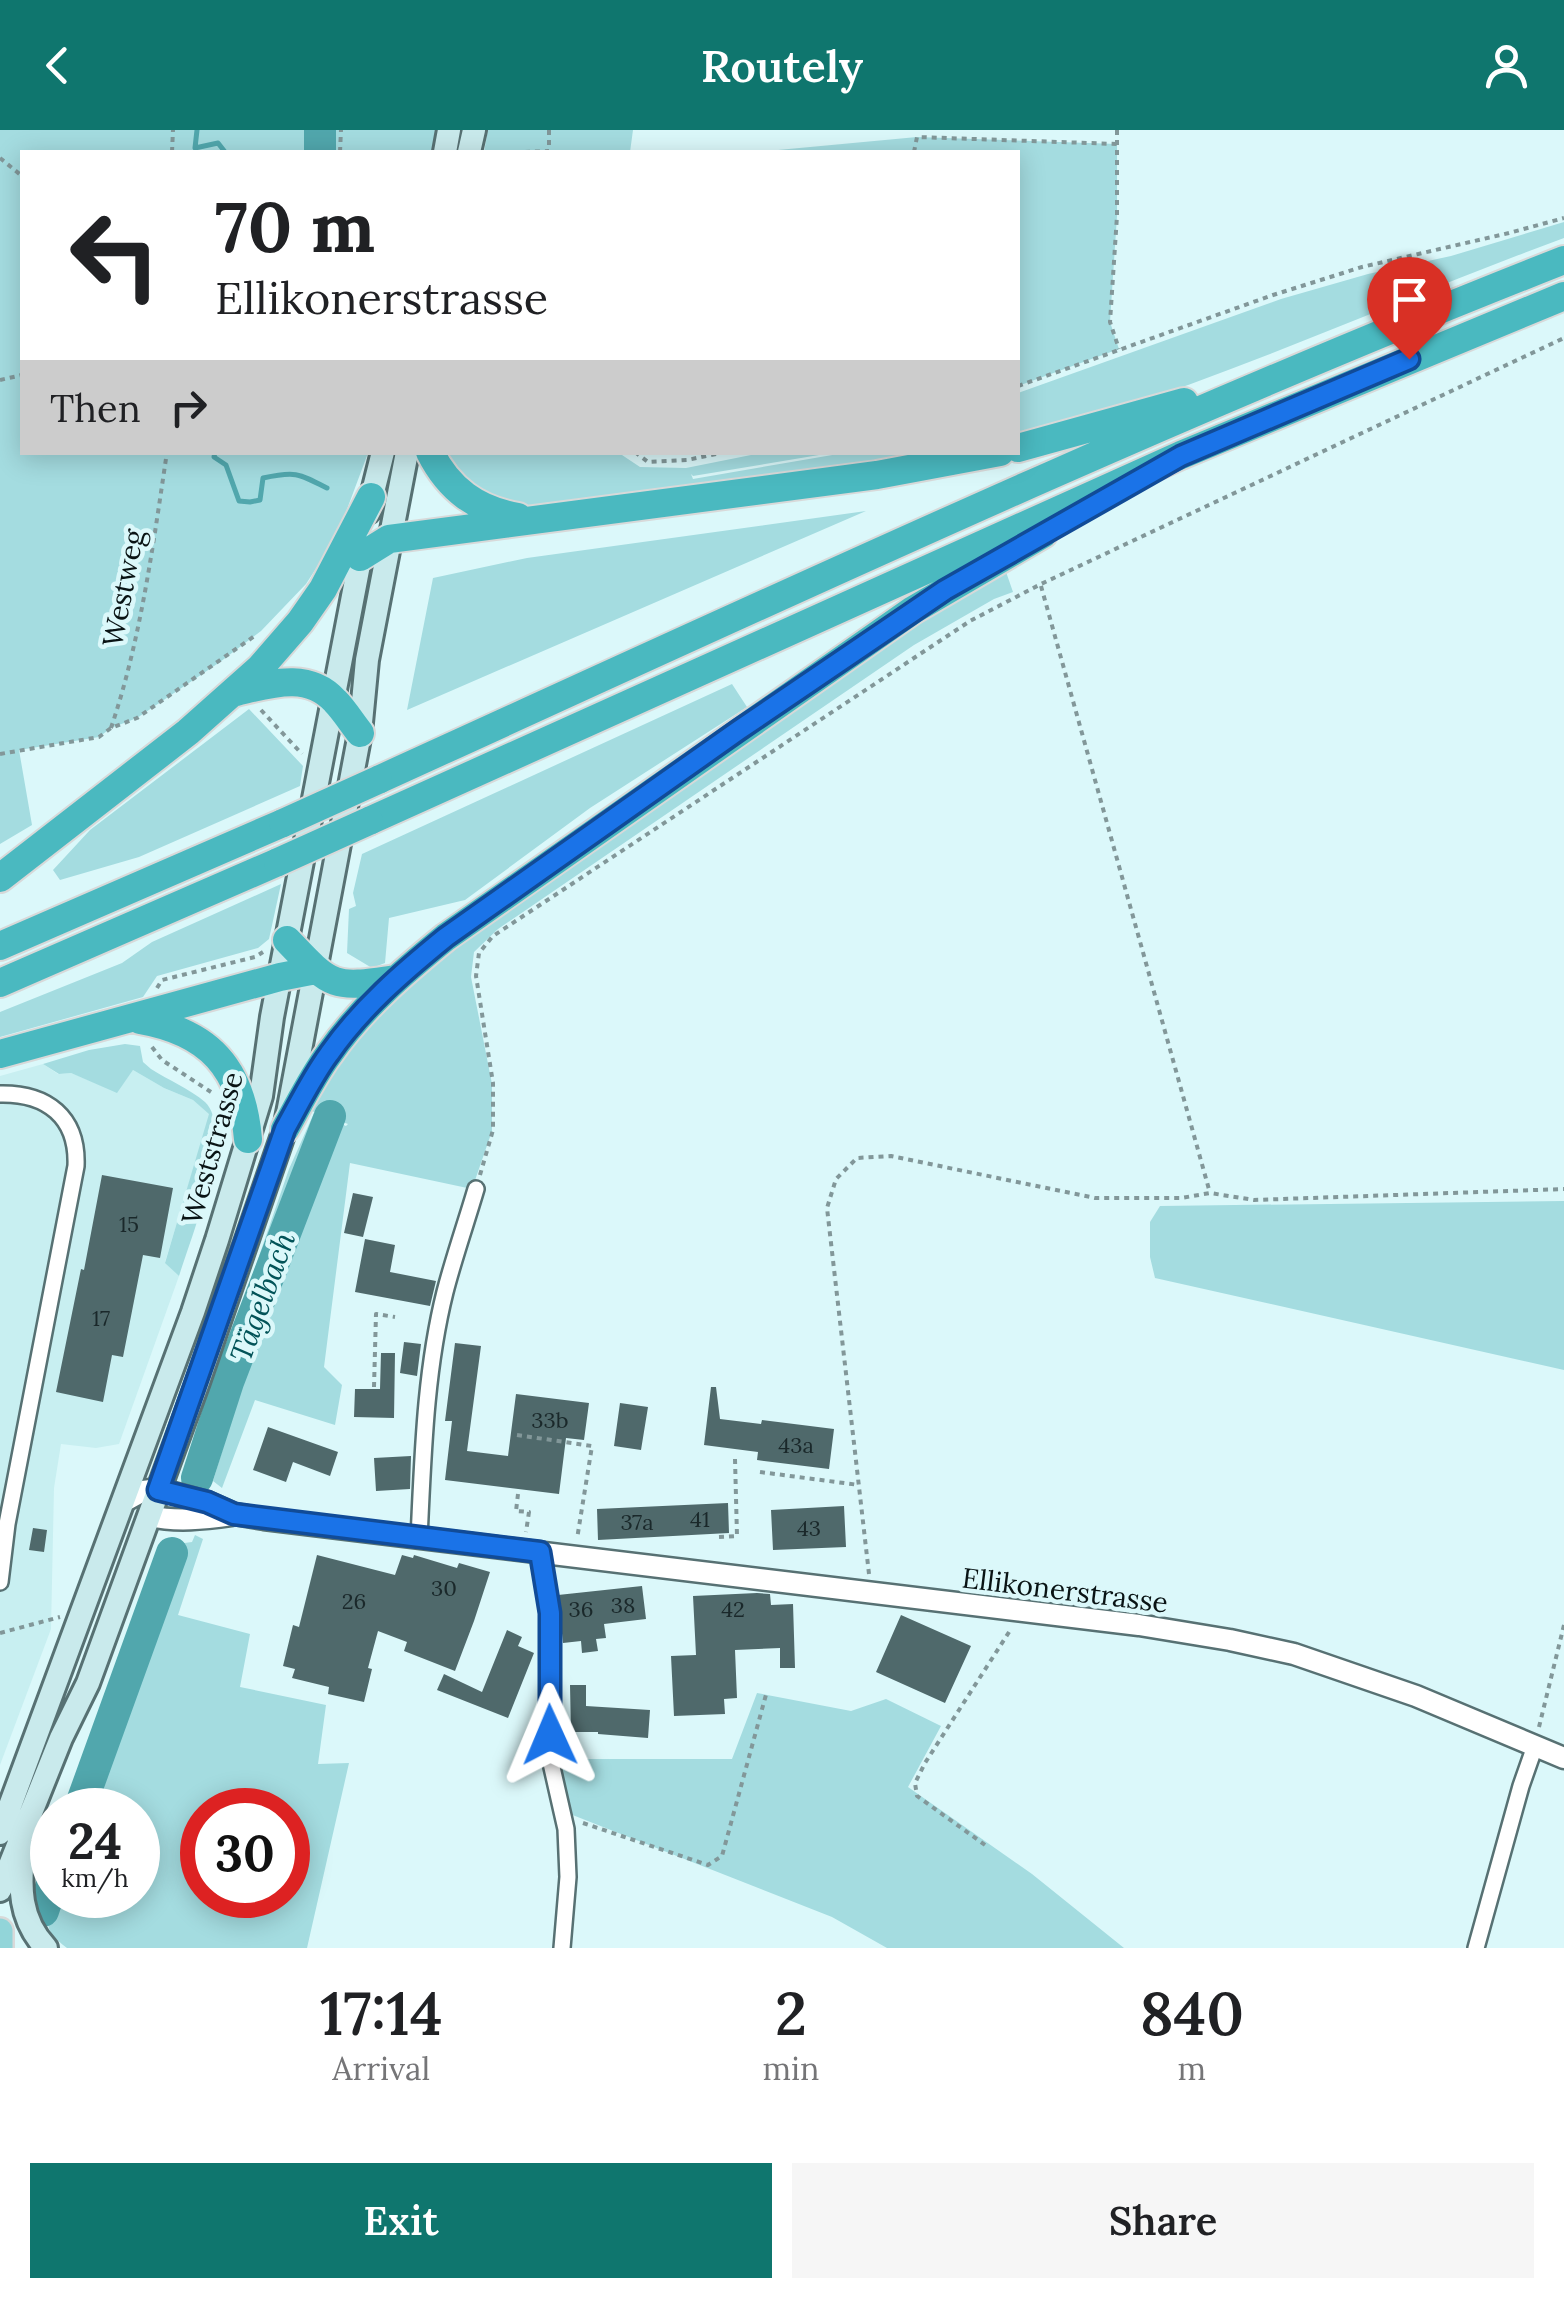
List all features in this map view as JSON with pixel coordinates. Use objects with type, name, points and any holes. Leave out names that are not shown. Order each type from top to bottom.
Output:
[{"type":"highway","points":[[0,946],[283,823],[883,551],[1305,366],[1564,260]]},
{"type":"highway","points":[[0,983],[1181,456],[1564,296]]},
{"type":"highway","points":[[1020,447],[1305,366]]},
{"type":"highway","points":[[432,455],[450,483],[476,504],[506,515],[559,518]]},
{"type":"highway","points":[[360,558],[389,539],[877,475],[984,455]]},
{"type":"highway","points":[[285,1129],[328,1056],[358,1017],[446,937],[913,610],[1181,456]]},
{"type":"highway","points":[[0,878],[156,758],[226,674],[283,642],[336,566],[371,497]]},
{"type":"highway","points":[[226,674],[307,684],[334,698],[360,733]]},
{"type":"highway","points":[[287,940],[331,980],[350,986],[396,980]]},
{"type":"highway","points":[[141,1030],[280,977],[316,970]]},
{"type":"highway","points":[[0,1054],[170,1026],[216,1055],[230,1073],[240,1094],[248,1138]]},
{"type":"main road","name":"Weststrasse","points":[[0,1834],[199,1294],[261,1096],[280,977],[381,455]]},
{"type":"main road","points":[[0,1890],[155,1517],[285,1129],[360,733],[367,660],[406,455]]},
{"type":"main road","points":[[26,1827],[19,1886],[26,1918],[46,1948]]},
{"type":"street","points":[[0,1094],[29,1096],[51,1106],[70,1127],[77,1147],[7,1524],[0,1582]]},
{"type":"street","points":[[420,1532],[425,1415],[442,1308],[476,1189]]},
{"type":"street","points":[[123,1502],[143,1491],[164,1491]]},
{"type":"street","name":"Ellikonerstrasse","points":[[164,1491],[204,1511]]},
{"type":"street","name":"Ellikonerstrasse","points":[[155,1517],[204,1511],[420,1532],[574,1557],[1139,1625],[1230,1640],[1294,1654],[1416,1696],[1564,1758]]},
{"type":"street","points":[[540,1552],[550,1613],[551,1764],[566,1829],[568,1877],[562,1948]]},
{"type":"street","points":[[1476,1948],[1535,1746]]},
{"type":"path","points":[[1118,130],[1110,322],[1119,348]]},
{"type":"path","points":[[914,150],[917,137],[1117,144]]},
{"type":"path","points":[[0,158],[20,174]]},
{"type":"path","points":[[1020,385],[1119,348],[1334,279],[1564,218]]},
{"type":"path","points":[[476,1189],[493,1130],[493,1083],[476,976],[480,952],[493,936],[970,621],[1564,338]]},
{"type":"path","name":"Westweg","points":[[111,728],[146,593],[167,455]]},
{"type":"path","points":[[639,455],[648,462],[711,455]]},
{"type":"path","points":[[1041,584],[1210,1193]]},
{"type":"path","points":[[0,754],[99,737],[226,674]]},
{"type":"path","points":[[141,1030],[154,1054],[221,1101]]},
{"type":"path","points":[[870,1592],[827,1208],[836,1179],[857,1158],[891,1156],[1095,1198],[1182,1198],[1210,1193],[1254,1200],[1564,1189]]},
{"type":"path","points":[[374,1387],[376,1314],[395,1317]]},
{"type":"path","points":[[517,1435],[592,1446],[574,1557]]},
{"type":"path","points":[[718,1537],[737,1536],[735,1459]]},
{"type":"path","points":[[760,1472],[859,1485]]},
{"type":"path","points":[[508,1548],[510,1536],[526,1538],[529,1512],[516,1511],[518,1494]]},
{"type":"path","points":[[985,1845],[917,1796],[916,1783],[924,1763],[1022,1612]]},
{"type":"path","points":[[0,1633],[69,1616]]},
{"type":"path","points":[[1535,1746],[1564,1625]]},
{"type":"path","points":[[566,1829],[579,1821],[708,1864],[722,1856],[767,1691]]},
{"type":"shaded area","points":[[0,130],[437,130],[432,150],[20,150],[20,455],[367,455],[343,520],[324,556],[306,584],[261,631],[137,718],[99,737],[19,750],[32,825],[0,844]]},
{"type":"shaded area","points":[[488,130],[633,130],[630,150],[484,150]]},
{"type":"shaded area","points":[[917,137],[1117,144],[1110,322],[1119,349],[1020,385],[1020,150],[778,150]]},
{"type":"shaded area","points":[[1564,222],[1564,238],[1279,350],[1106,413],[1020,435],[1020,392],[1281,299],[1451,256]]},
{"type":"shaded area","points":[[442,455],[622,455],[640,467],[686,468],[751,455],[819,455],[691,474],[693,479],[832,455],[924,455],[571,506],[528,507],[485,498]]},
{"type":"shaded area","points":[[866,511],[407,710],[433,578],[527,558]]},
{"type":"shaded area","points":[[1005,569],[1013,592],[914,645],[498,929],[474,952],[471,977],[492,1084],[492,1131],[472,1189],[350,1163],[324,1367],[342,1385],[335,1425],[255,1400],[222,1488],[213,1481],[224,1445],[211,1481],[192,1470],[205,1413],[289,1169],[314,1113],[348,1124],[309,1110],[346,1050],[384,1005],[445,949],[916,622]]},
{"type":"shaded area","points":[[732,684],[747,707],[590,808],[465,900],[389,918],[385,963],[372,968],[347,953],[349,909],[356,906],[353,893],[362,854]]},
{"type":"shaded area","points":[[249,709],[303,766],[300,786],[139,857],[60,880],[53,870],[90,830]]},
{"type":"shaded area","points":[[281,884],[269,939],[258,948],[157,976],[143,997],[0,1037],[0,1012],[122,963],[152,942]]},
{"type":"shaded area","points":[[125,1044],[140,1046],[143,1062],[199,1097],[213,1116],[213,1160],[179,1276],[165,1263],[209,1114],[193,1100],[133,1070],[117,1093],[71,1073],[59,1074],[43,1064]]},
{"type":"shaded area","points":[[43,1064],[58,1074],[71,1073],[117,1092],[133,1070],[193,1100],[210,1114],[165,1262],[179,1276],[119,1444],[96,1448],[61,1444],[54,1488],[51,1629],[0,1765],[0,1076]]},
{"type":"shaded area","points":[[1564,1201],[1564,1370],[1155,1278],[1150,1257],[1150,1222],[1160,1206]]},
{"type":"shaded area","points":[[195,1535],[203,1539],[178,1615],[250,1634],[240,1687],[326,1705],[318,1764],[349,1763],[307,1948],[67,1948],[49,1929],[49,1918],[160,1918],[160,1788],[76,1788],[162,1546],[192,1542]]},
{"type":"shaded area","points":[[757,1693],[851,1711],[886,1699],[941,1726],[908,1787],[1032,1874],[1124,1948],[887,1948],[832,1917],[570,1814],[557,1759],[732,1759]]},
{"type":"building","points":[[102,1175],[173,1188],[160,1258],[143,1255],[123,1357],[112,1355],[103,1402],[56,1392]]},
{"type":"building","points":[[353,1193],[373,1197],[363,1237],[344,1233]]},
{"type":"building","points":[[365,1239],[395,1245],[390,1272],[436,1281],[430,1306],[355,1292]]},
{"type":"building","points":[[404,1342],[421,1344],[417,1376],[400,1373]]},
{"type":"building","points":[[455,1343],[481,1346],[467,1451],[508,1456],[516,1394],[589,1403],[584,1440],[566,1438],[559,1494],[445,1480],[452,1421],[445,1421]]},
{"type":"building","points":[[381,1353],[395,1353],[394,1418],[354,1417],[355,1389],[380,1389]]},
{"type":"building","points":[[711,1387],[716,1387],[720,1419],[834,1429],[829,1469],[757,1460],[758,1452],[704,1445]]},
{"type":"building","points":[[620,1403],[648,1407],[641,1450],[614,1446]]},
{"type":"building","points":[[268,1427],[338,1452],[330,1476],[293,1462],[286,1482],[253,1470]]},
{"type":"building","points":[[411,1456],[410,1489],[376,1491],[374,1458]]},
{"type":"building","points":[[728,1503],[729,1533],[598,1540],[597,1509]]},
{"type":"building","points":[[844,1506],[846,1547],[773,1550],[771,1510]]},
{"type":"building","points":[[33,1528],[47,1530],[44,1552],[29,1550]]},
{"type":"building","points":[[317,1555],[395,1575],[402,1555],[490,1572],[455,1671],[404,1651],[407,1642],[378,1631],[364,1702],[328,1694],[329,1687],[292,1678],[295,1669],[283,1666],[293,1625],[299,1627]]},
{"type":"building","points":[[642,1586],[646,1619],[604,1624],[606,1638],[596,1639],[598,1651],[582,1653],[581,1641],[563,1643],[558,1595]]},
{"type":"building","points":[[770,1594],[771,1605],[793,1604],[795,1668],[780,1668],[780,1648],[735,1650],[737,1698],[724,1699],[725,1714],[674,1716],[671,1656],[696,1655],[693,1596]]},
{"type":"building","points":[[901,1615],[971,1646],[945,1703],[876,1672]]},
{"type":"building","points":[[507,1630],[522,1637],[518,1646],[534,1653],[508,1718],[437,1690],[444,1674],[482,1692]]},
{"type":"building","points":[[570,1685],[586,1685],[586,1706],[650,1710],[648,1738],[571,1732]]},
{"type":"waterway","points":[[197,130],[195,148],[218,143],[223,150]]},
{"type":"waterway","name":"Tägelbach","points":[[320,130],[320,150]]},
{"type":"waterway","points":[[214,455],[226,465],[239,501],[260,500],[263,478],[282,474],[302,476],[327,488]]},
{"type":"waterway","name":"Tägelbach","points":[[197,1478],[228,1382],[330,1116]]},
{"type":"waterway","name":"Tägelbach","points":[[87,1788],[172,1553]]},
{"type":"route","points":[[550,1735],[550,1613],[540,1552],[234,1514],[207,1502],[158,1490],[285,1129],[316,1074],[358,1017],[446,937],[913,610],[1181,456],[1409,359]]}]
